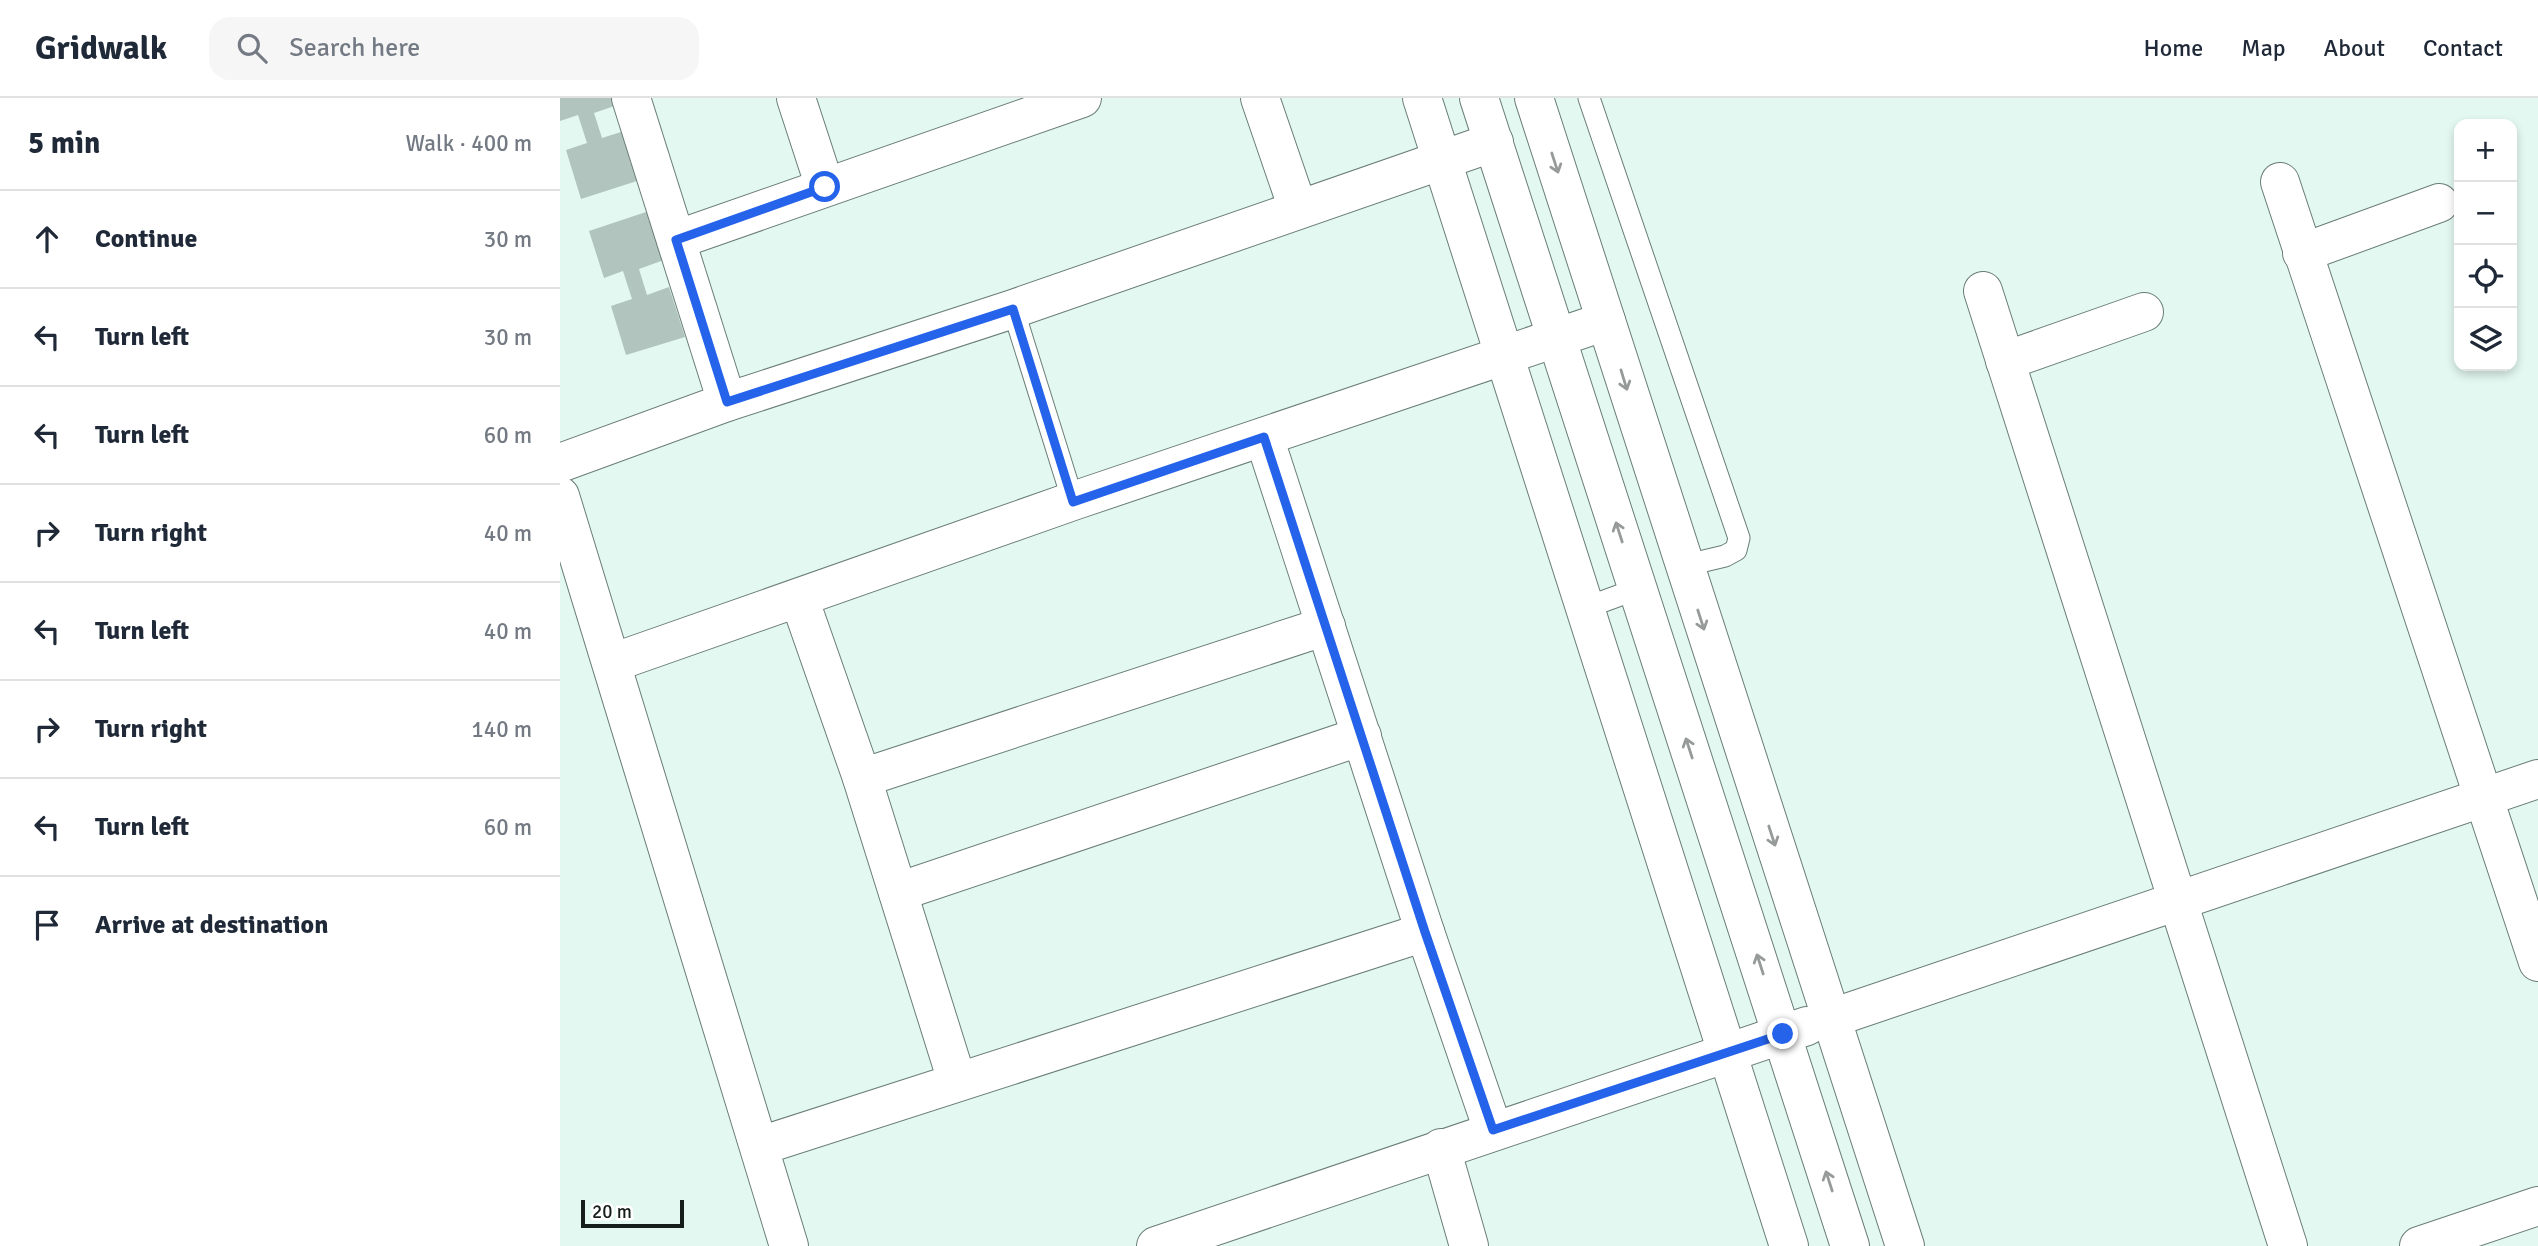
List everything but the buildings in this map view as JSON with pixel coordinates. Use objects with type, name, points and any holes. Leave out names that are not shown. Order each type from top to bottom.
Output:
[{"type":"street","points":[[631,98],[727,402]]},
{"type":"street","points":[[796,98],[825,187]]},
{"type":"street","points":[[676,240],[1082,98]]},
{"type":"street","points":[[1260,98],[1298,209]]},
{"type":"street","points":[[1422,98],[1789,1246]]},
{"type":"street","points":[[1479,98],[1850,1246]]},
{"type":"street","points":[[1534,98],[1683,566],[1905,1246]]},
{"type":"street","points":[[560,463],[727,402],[1013,309],[1494,142]]},
{"type":"street","points":[[2280,182],[2538,962]]},
{"type":"street","points":[[2302,253],[2440,203]]},
{"type":"street","points":[[1983,291],[2288,1246]]},
{"type":"street","points":[[2005,361],[2144,312]]},
{"type":"street","points":[[612,663],[1073,502],[1606,321]]},
{"type":"street","points":[[1264,437],[1425,932],[1493,1130]]},
{"type":"street","points":[[560,496],[761,1146],[789,1246]]},
{"type":"street","points":[[799,598],[862,778],[957,1081]]},
{"type":"street","points":[[862,778],[1326,626]]},
{"type":"street","points":[[898,892],[1362,736]]},
{"type":"street","points":[[1156,1246],[2538,779]]},
{"type":"street","points":[[761,1146],[1425,932]]},
{"type":"street","points":[[1441,1148],[1469,1246]]},
{"type":"street","points":[[2419,1246],[2538,1206]]},
{"type":"lane","points":[[1589,98],[1739,538],[1736,550],[1725,556],[1683,566]]},
{"type":"lane","points":[[1013,309],[1073,502]]},
{"type":"lane","points":[[1585,608],[1637,589]]},
{"type":"route","points":[[825,187],[676,240],[727,402],[1013,309],[1073,502],[1264,437],[1425,932],[1493,1130],[1783,1034]]}]
